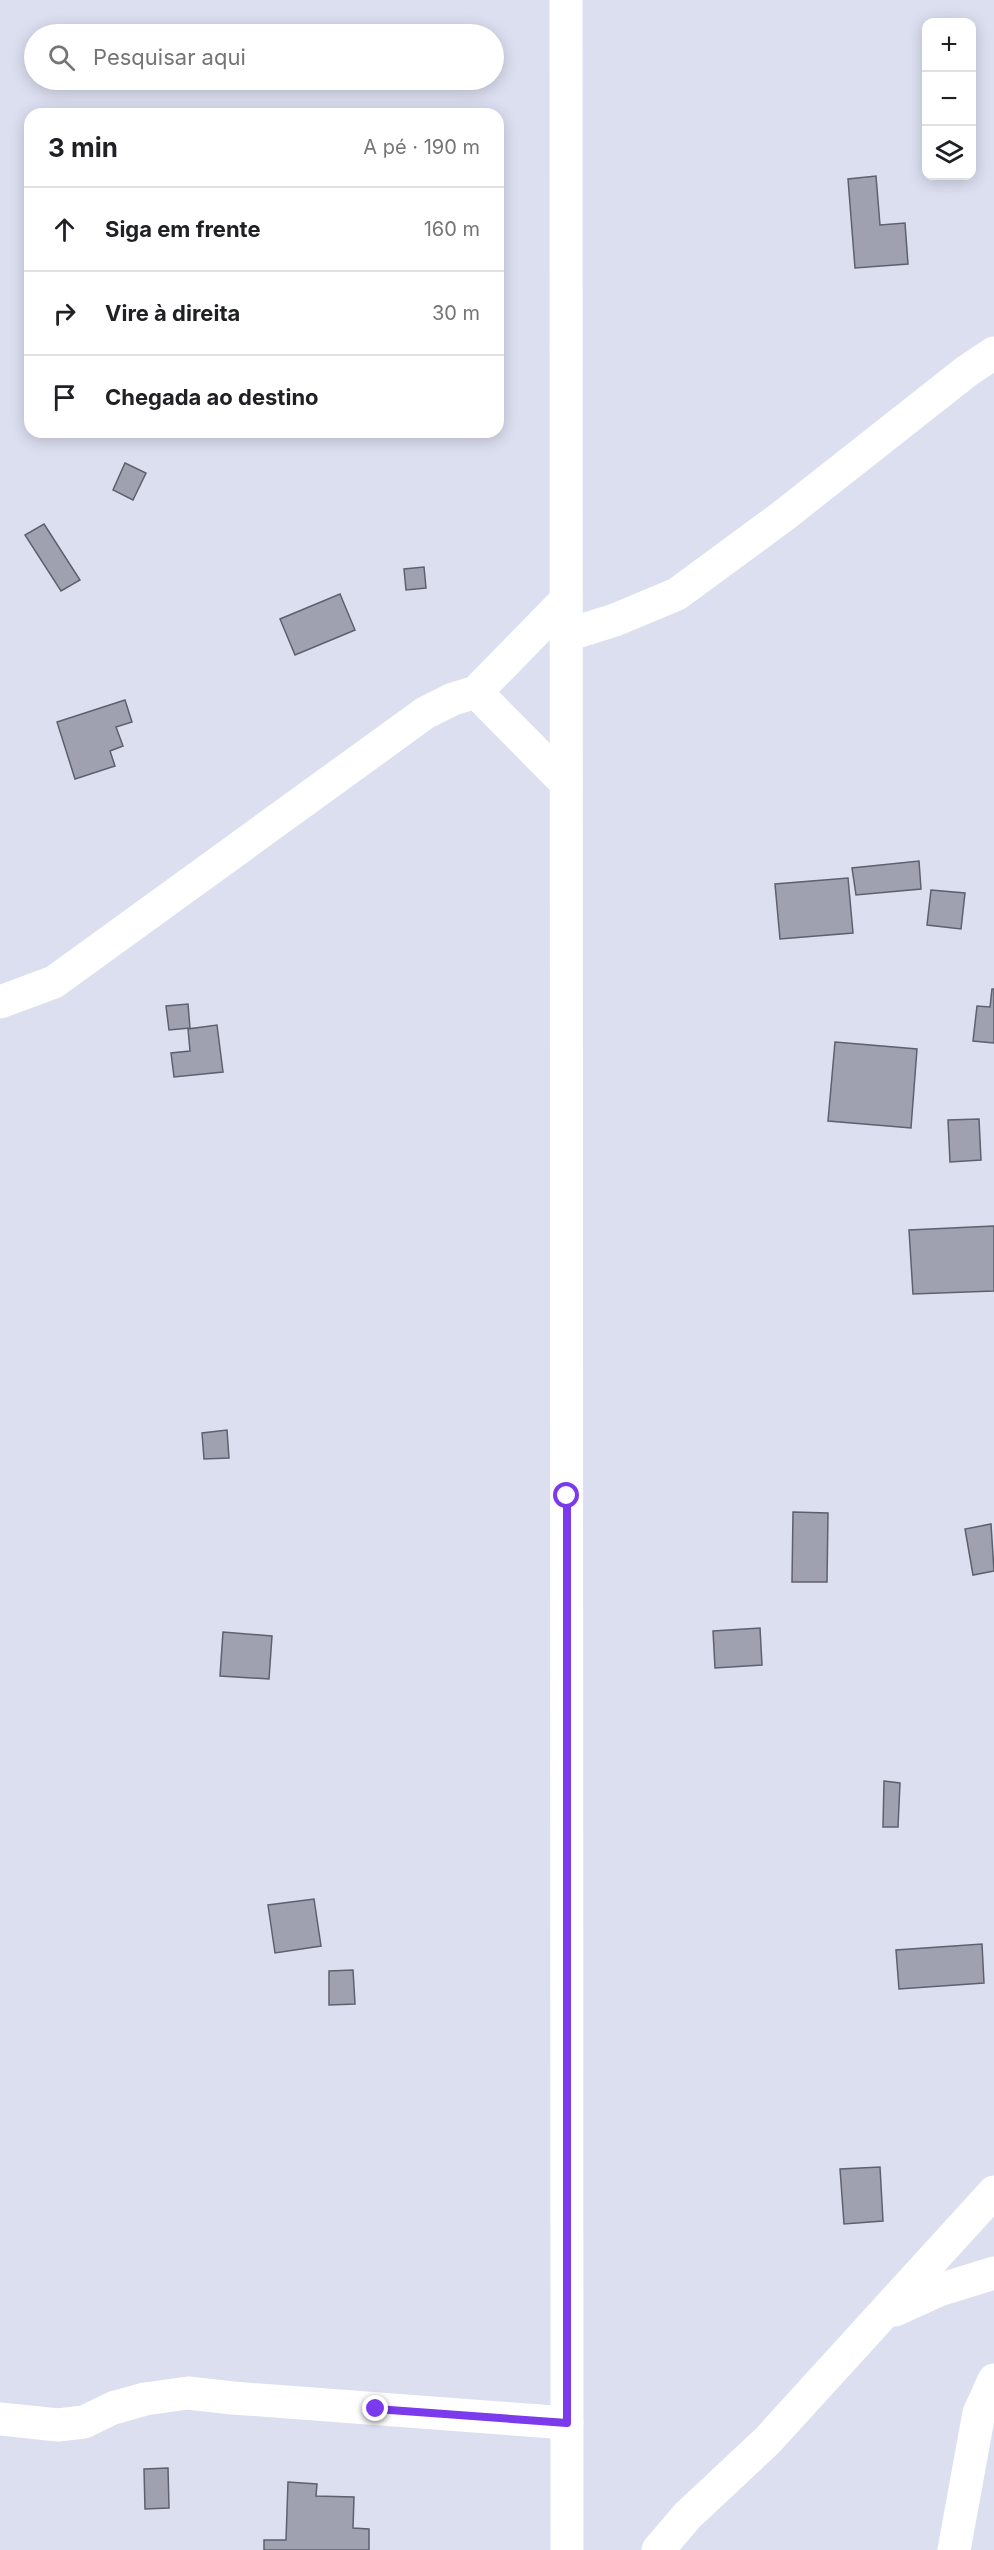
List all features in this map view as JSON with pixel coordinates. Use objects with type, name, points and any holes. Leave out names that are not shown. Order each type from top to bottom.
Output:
[{"type":"street","points":[[566,0],[567,2550]]},
{"type":"street","points":[[567,634],[615,620],[677,594],[783,516],[958,378],[994,353]]},
{"type":"street","points":[[0,1002],[54,982],[425,713],[453,699],[476,692],[566,600]]},
{"type":"street","points":[[476,692],[566,783]]},
{"type":"street","points":[[658,2550],[687,2517],[768,2440],[994,2192]]},
{"type":"street","points":[[882,2315],[939,2290],[994,2273]]},
{"type":"street","points":[[954,2550],[979,2413],[994,2380]]},
{"type":"street","points":[[0,2419],[58,2425],[84,2422],[113,2408],[144,2399],[188,2393],[567,2423]]},
{"type":"building","points":[[876,176],[880,225],[905,223],[908,264],[855,268],[848,179]]},
{"type":"building","points":[[125,463],[146,473],[133,500],[113,490]]},
{"type":"building","points":[[44,524],[80,580],[61,591],[25,535]]},
{"type":"building","points":[[424,567],[426,588],[406,590],[404,569]]},
{"type":"building","points":[[340,594],[355,630],[295,655],[280,619]]},
{"type":"building","points":[[125,700],[132,722],[116,727],[123,746],[110,751],[115,766],[75,779],[57,722]]},
{"type":"building","points":[[919,861],[921,889],[856,895],[852,868]]},
{"type":"building","points":[[848,878],[853,933],[780,939],[775,884]]},
{"type":"building","points":[[931,890],[965,893],[961,929],[927,925]]},
{"type":"building","points":[[992,989],[994,989],[994,1043],[973,1041],[977,1006],[990,1007]]},
{"type":"building","points":[[188,1004],[190,1028],[169,1030],[166,1006]]},
{"type":"building","points":[[217,1025],[223,1072],[174,1077],[171,1053],[190,1051],[188,1029]]},
{"type":"building","points":[[835,1042],[917,1049],[911,1128],[828,1121]]},
{"type":"building","points":[[979,1119],[981,1160],[950,1162],[948,1120]]},
{"type":"building","points":[[994,1226],[994,1291],[913,1294],[909,1230]]},
{"type":"building","points":[[227,1430],[229,1458],[204,1459],[202,1433]]},
{"type":"building","points":[[793,1512],[828,1513],[827,1582],[792,1582]]},
{"type":"building","points":[[991,1524],[994,1571],[973,1575],[965,1529]]},
{"type":"building","points":[[760,1628],[762,1665],[715,1668],[713,1631]]},
{"type":"building","points":[[223,1632],[272,1636],[269,1679],[220,1676]]},
{"type":"building","points":[[884,1781],[900,1783],[898,1827],[883,1827]]},
{"type":"building","points":[[314,1899],[321,1946],[275,1953],[268,1905]]},
{"type":"building","points":[[982,1944],[984,1983],[899,1989],[896,1950]]},
{"type":"building","points":[[353,1970],[355,2004],[329,2005],[329,1971]]},
{"type":"building","points":[[880,2167],[883,2221],[844,2224],[840,2169]]},
{"type":"building","points":[[168,2468],[169,2508],[145,2509],[144,2469]]},
{"type":"building","points":[[288,2482],[317,2484],[316,2496],[354,2497],[353,2528],[369,2529],[369,2550],[264,2550],[264,2540],[286,2540]]},
{"type":"route","points":[[376,2409],[567,2423],[567,1496]]}]
